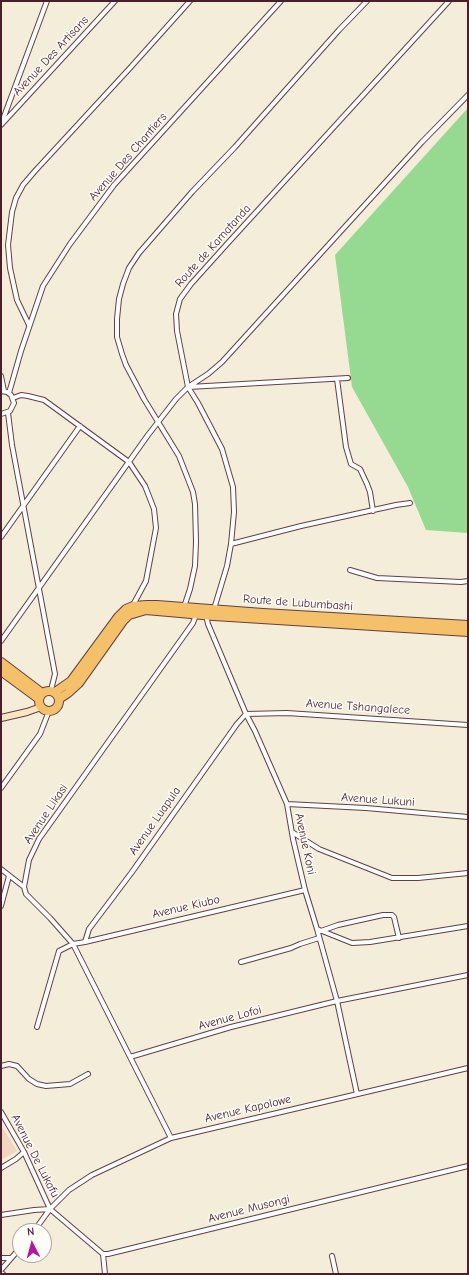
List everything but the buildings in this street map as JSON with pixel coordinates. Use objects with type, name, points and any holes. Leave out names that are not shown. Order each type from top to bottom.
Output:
[{"type":"highway","name":"Route de Lubumbashi","points":[[131,611],[147,604],[184,607],[210,613],[468,632]]},
{"type":"highway","name":"Route de Lubumbashi","points":[[131,611],[146,610],[196,615],[210,613],[468,625]]},
{"type":"highway","points":[[41,700],[46,691],[55,694],[68,693],[79,683],[131,611]]},
{"type":"highway","points":[[1,662],[41,700],[49,711],[54,710],[58,706],[55,694]]},
{"type":"highway","points":[[1,671],[41,700]]},
{"type":"main road","points":[[1,718],[41,700]]},
{"type":"street","points":[[1,125],[47,1]]},
{"type":"street","name":"Avenue Des Artisans","points":[[1,125],[115,1]]},
{"type":"street","points":[[30,325],[17,300],[10,268],[8,238],[16,198],[23,185],[35,171],[190,1]]},
{"type":"street","name":"Avenue Des Chantiers","points":[[9,393],[21,351],[43,286],[70,244],[114,185],[281,1]]},
{"type":"street","points":[[184,607],[190,589],[196,542],[195,504],[193,492],[179,456],[159,421],[144,399],[126,365],[118,337],[117,319],[119,299],[123,284],[129,268],[139,254],[192,192],[235,147],[339,30],[367,1]]},
{"type":"street","name":"Route de Kamatanda","points":[[210,613],[227,566],[234,512],[233,487],[222,449],[188,387],[177,331],[176,314],[180,299],[191,284],[227,244],[449,1]]},
{"type":"street","points":[[1,641],[176,399],[188,387],[208,374],[222,362],[422,142],[468,94]]},
{"type":"street","points":[[1,376],[2,391],[9,393],[13,398],[13,406],[8,413],[1,415]]},
{"type":"street","points":[[188,387],[348,378]]},
{"type":"street","points":[[337,379],[346,447],[351,464],[360,469],[367,484],[373,511]]},
{"type":"street","points":[[13,398],[21,395],[44,400],[129,462],[145,486],[154,509],[156,528],[146,581],[131,611]]},
{"type":"street","points":[[8,413],[12,445],[55,674],[55,694]]},
{"type":"street","points":[[1,537],[80,426]]},
{"type":"street","points":[[231,544],[301,526],[410,503]]},
{"type":"street","points":[[350,570],[377,578],[460,582],[468,581]]},
{"type":"street","name":"Avenue Koni","points":[[210,613],[208,624],[246,714],[287,804],[297,857],[305,890],[319,930],[319,938],[337,1001],[357,1094]]},
{"type":"street","name":"Avenue Likasi","points":[[24,887],[29,860],[39,839],[193,623],[196,615]]},
{"type":"street","points":[[1,788],[40,734],[49,711]]},
{"type":"street","name":"Avenue Tshangalece","points":[[246,714],[287,713],[468,725]]},
{"type":"street","name":"Avenue Luapula","points":[[85,942],[89,929],[132,872],[237,724],[246,714]]},
{"type":"street","name":"Avenue Lukuni","points":[[287,804],[366,808],[468,817]]},
{"type":"street","points":[[292,832],[320,849],[392,878],[418,878],[468,873]]},
{"type":"street","points":[[1,869],[24,887],[26,894],[73,944],[171,1138]]},
{"type":"street","points":[[1,906],[9,876]]},
{"type":"street","name":"Avenue Kiubo","points":[[73,944],[305,890]]},
{"type":"street","points":[[319,930],[392,915],[394,917],[399,938]]},
{"type":"street","points":[[319,930],[352,943],[399,938],[468,926]]},
{"type":"street","points":[[241,962],[291,948],[319,938]]},
{"type":"street","points":[[37,1027],[59,951],[73,944]]},
{"type":"street","name":"Avenue Lofoi","points":[[130,1057],[231,1027],[337,1001],[468,975]]},
{"type":"street","points":[[1,1066],[9,1064],[17,1066],[29,1079],[37,1084],[46,1086],[70,1084],[88,1074]]},
{"type":"street","name":"Avenue Kapolowe","points":[[40,1223],[50,1209],[69,1190],[92,1175],[171,1138],[468,1068]]},
{"type":"street","name":"Avenue De Lukafu","points":[[1,1112],[24,1152],[50,1209]]},
{"type":"street","points":[[1,1168],[24,1152]]},
{"type":"street","name":"Avenue Musongi","points":[[103,1254],[468,1166]]},
{"type":"street","points":[[1,1215],[50,1209],[103,1254],[105,1274]]},
{"type":"street","points":[[332,1256],[336,1274]]},
{"type":"street","points":[[1,1258],[12,1258]]},
{"type":"street","points":[[2,1272],[12,1258]]},
{"type":"shaded area","points":[[1,1125],[17,1151],[1,1160]]},
{"type":"green space","points":[[467,109],[468,533],[426,530],[408,487],[352,387],[335,255]]}]
